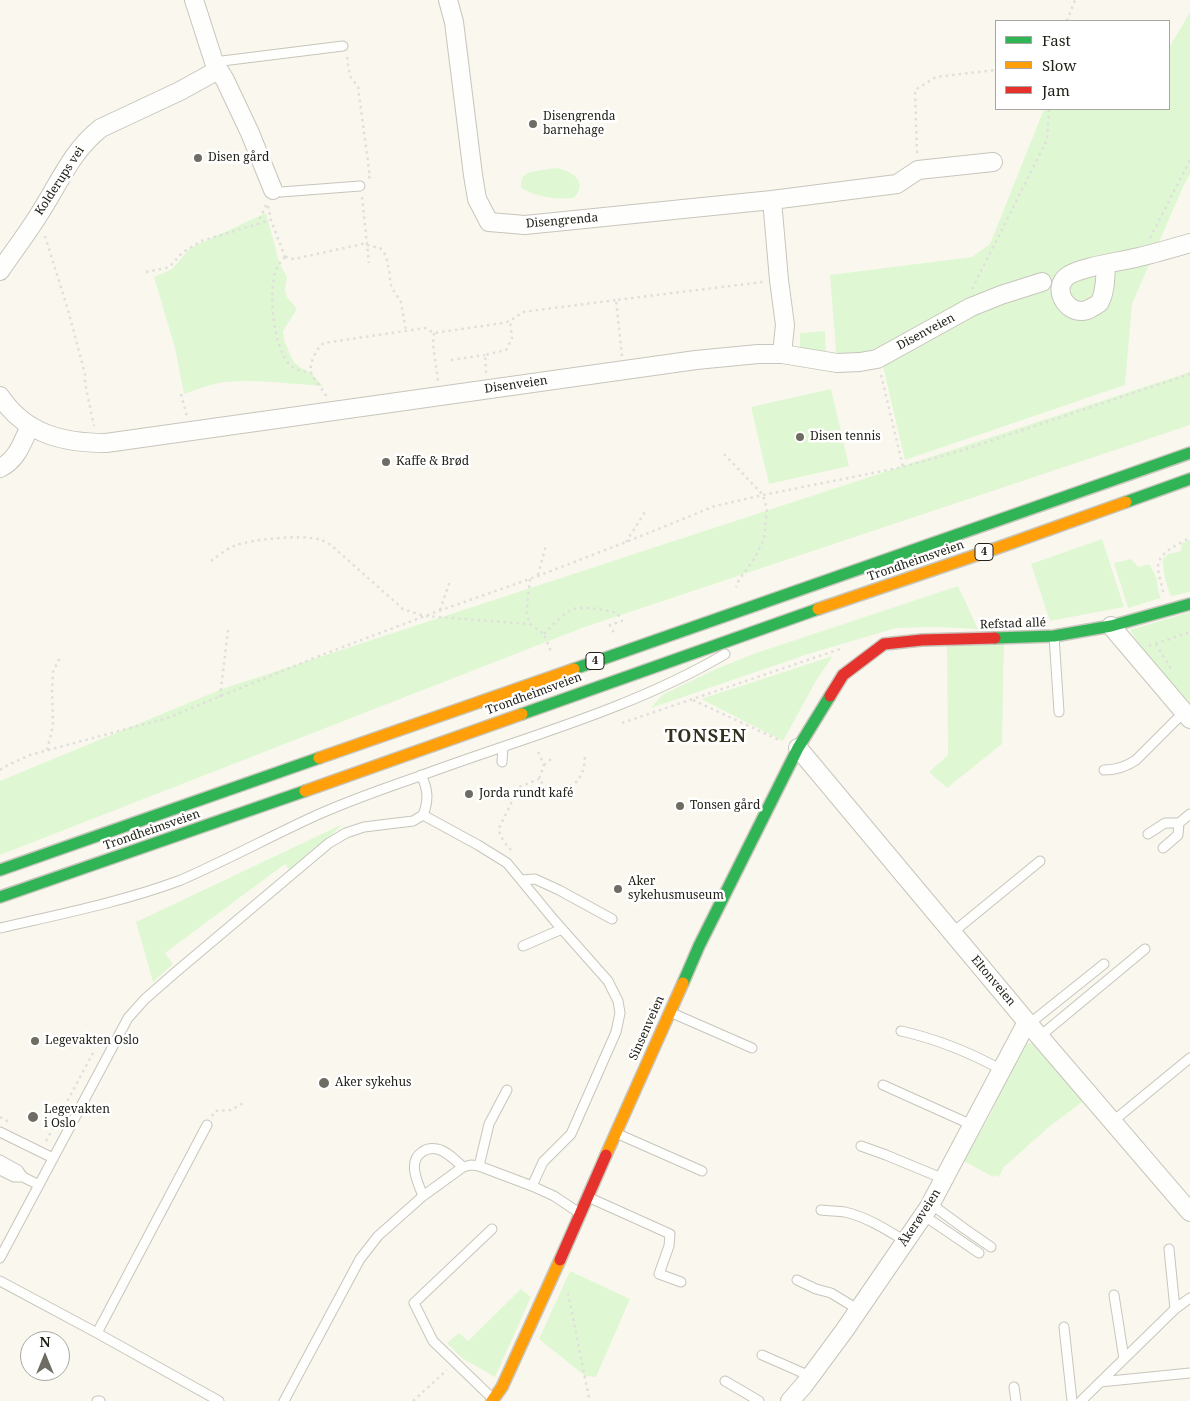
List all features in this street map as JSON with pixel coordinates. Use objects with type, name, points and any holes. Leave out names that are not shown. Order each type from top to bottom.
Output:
[{"type":"main road","name":"Trondheimsveien","points":[[0,870],[1190,453]]},
{"type":"main road","name":"Trondheimsveien","points":[[0,897],[1190,479]]},
{"type":"main road","name":"Refstad allé","points":[[843,675],[884,644],[922,640],[1054,636],[1111,626],[1190,604]]},
{"type":"main road","name":"Sinsenveien","points":[[493,1400],[506,1378],[699,946],[798,748],[843,675]]},
{"type":"street","points":[[194,0],[216,66],[225,80],[250,133],[272,190]]},
{"type":"street","name":"Disengrenda","points":[[448,0],[454,22],[477,199],[489,222],[525,225],[772,200],[898,184],[918,170],[993,162]]},
{"type":"street","name":"Kolderups vei","points":[[0,271],[38,216],[75,154],[91,136],[101,128],[180,91],[216,66]]},
{"type":"street","points":[[772,200],[785,326],[782,354]]},
{"type":"street","points":[[1106,264],[1190,243]]},
{"type":"street","name":"Disenveien","points":[[0,396],[13,412],[30,426],[48,435],[64,440],[106,443],[696,360],[758,354],[782,354],[837,363],[860,362],[877,359],[972,307],[1001,295],[1042,282]]},
{"type":"street","points":[[0,468],[17,454],[30,426]]},
{"type":"street","points":[[1111,626],[1187,715]]},
{"type":"street","name":"Eltonveien","points":[[798,748],[1032,1028],[1190,1212]]},
{"type":"street","name":"Åkerøveien","points":[[790,1401],[859,1310],[927,1210],[1002,1070],[1032,1028]]},
{"type":"lane","points":[[216,66],[343,46]]},
{"type":"lane","points":[[272,190],[280,192],[360,186]]},
{"type":"lane","points":[[0,928],[102,905],[164,886],[206,869],[317,815],[421,775],[635,700],[691,673],[778,623]]},
{"type":"lane","points":[[1054,636],[1059,712]]},
{"type":"lane","points":[[1104,770],[1113,770],[1136,760],[1187,715]]},
{"type":"lane","points":[[502,762],[503,747]]},
{"type":"lane","points":[[0,1258],[128,1018],[145,999],[329,842],[346,833],[364,827],[413,821],[423,814],[428,796],[425,782],[421,775]]},
{"type":"lane","points":[[423,814],[507,863],[608,981],[618,1001],[620,1013],[616,1032],[572,1134],[543,1162],[532,1186]]},
{"type":"lane","points":[[1163,848],[1178,835],[1179,824],[1190,814]]},
{"type":"lane","points":[[1148,834],[1165,823],[1179,824]]},
{"type":"lane","points":[[952,933],[1040,861]]},
{"type":"lane","points":[[522,880],[534,879],[559,890],[612,920]]},
{"type":"lane","points":[[523,946],[562,929]]},
{"type":"lane","points":[[1032,1028],[1145,949]]},
{"type":"lane","points":[[1032,1028],[1104,964]]},
{"type":"lane","points":[[670,1012],[752,1048]]},
{"type":"lane","points":[[901,1031],[945,1043],[1002,1070]]},
{"type":"lane","points":[[1112,1122],[1190,1058]]},
{"type":"lane","points":[[883,1085],[972,1125]]},
{"type":"lane","points":[[479,1166],[489,1124],[507,1090]]},
{"type":"lane","points":[[97,1333],[207,1125]]},
{"type":"lane","points":[[0,1132],[53,1158]]},
{"type":"lane","points":[[615,1133],[702,1171]]},
{"type":"lane","points":[[861,1146],[944,1179]]},
{"type":"lane","points":[[423,1196],[414,1167],[420,1152],[427,1149],[438,1149],[463,1167]]},
{"type":"lane","points":[[0,1160],[18,1170],[23,1177]]},
{"type":"lane","points":[[284,1401],[360,1259],[378,1236],[423,1196],[463,1167],[479,1166],[532,1186],[554,1196],[580,1213]]},
{"type":"lane","points":[[0,1170],[14,1177],[23,1177],[39,1185]]},
{"type":"lane","points":[[587,1197],[670,1234],[669,1246],[659,1274],[681,1282]]},
{"type":"lane","points":[[821,1210],[845,1212],[864,1219],[885,1229],[905,1242]]},
{"type":"lane","points":[[927,1210],[965,1230],[991,1247]]},
{"type":"lane","points":[[927,1210],[979,1253]]},
{"type":"lane","points":[[492,1230],[414,1303],[433,1340],[493,1400]]},
{"type":"lane","points":[[1169,1249],[1176,1310]]},
{"type":"lane","points":[[797,1280],[816,1289],[831,1293],[859,1310]]},
{"type":"lane","points":[[0,1281],[219,1401]]},
{"type":"lane","points":[[1114,1295],[1124,1359]]},
{"type":"lane","points":[[1080,1401],[1190,1298]]},
{"type":"lane","points":[[1064,1327],[1072,1401]]},
{"type":"lane","points":[[762,1355],[810,1376]]},
{"type":"lane","points":[[1100,1382],[1190,1373]]},
{"type":"lane","points":[[724,1381],[759,1401]]},
{"type":"lane","points":[[1014,1387],[1016,1401]]},
{"type":"path","points":[[1067,20],[1075,0]]},
{"type":"path","points":[[343,46],[350,76],[358,87],[370,177],[362,178],[360,186],[369,263]]},
{"type":"path","points":[[918,170],[915,90],[936,77],[995,70]]},
{"type":"path","points":[[960,313],[1047,140],[1049,110]]},
{"type":"path","points":[[1140,257],[1190,160]]},
{"type":"path","points":[[256,225],[268,201],[271,220],[285,257]]},
{"type":"path","points":[[38,216],[83,364],[88,399],[96,433]]},
{"type":"path","points":[[146,272],[166,268],[182,253],[201,241],[271,220]]},
{"type":"path","points":[[285,257],[294,259],[367,244],[380,248],[386,256],[392,288],[401,302],[406,330]]},
{"type":"path","points":[[285,257],[276,269],[274,280],[274,325],[277,340],[290,366],[301,371],[311,372]]},
{"type":"path","points":[[333,410],[311,372],[316,351],[324,343],[425,328],[434,333],[503,323],[510,321],[523,312],[779,280]]},
{"type":"path","points":[[616,300],[624,370]]},
{"type":"path","points":[[451,360],[508,349],[512,338],[510,321]]},
{"type":"path","points":[[434,333],[433,344],[440,396]]},
{"type":"path","points":[[484,355],[487,389]]},
{"type":"path","points":[[877,359],[903,467]]},
{"type":"path","points":[[0,770],[30,755],[166,718],[318,656],[440,610],[538,576],[715,506],[903,467],[963,450],[1190,374]]},
{"type":"path","points":[[181,394],[186,415]]},
{"type":"path","points":[[724,454],[763,495],[767,509],[764,539],[736,587]]},
{"type":"path","points":[[626,542],[645,512]]},
{"type":"path","points":[[211,561],[233,546],[250,542],[284,538],[321,540],[331,545],[403,609],[424,616],[530,624],[544,634],[553,655]]},
{"type":"path","points":[[1167,610],[1158,566],[1162,556],[1190,538]]},
{"type":"path","points":[[538,576],[546,545]]},
{"type":"path","points":[[530,578],[527,606],[530,624]]},
{"type":"path","points":[[440,610],[450,581]]},
{"type":"path","points":[[544,634],[566,614],[574,610],[586,608],[617,612],[622,621],[610,625],[614,633]]},
{"type":"path","points":[[220,697],[228,630]]},
{"type":"path","points":[[1133,652],[1190,632]]},
{"type":"path","points":[[1156,644],[1178,678]]},
{"type":"path","points":[[622,723],[846,648]]},
{"type":"path","points":[[47,750],[53,726],[53,672],[60,657]]},
{"type":"path","points":[[692,700],[798,748]]},
{"type":"path","points":[[538,752],[544,765]]},
{"type":"path","points":[[539,779],[546,788],[558,790],[568,787],[578,781],[584,768],[585,756]]},
{"type":"path","points":[[539,779],[544,765],[551,759]]},
{"type":"path","points":[[513,853],[502,839],[499,828],[519,786],[539,779]]},
{"type":"path","points":[[46,1141],[94,1051]]},
{"type":"path","points":[[215,1111],[231,1110],[245,1102]]},
{"type":"path","points":[[568,1293],[590,1401]]},
{"type":"path","points":[[413,1401],[456,1363]]},
{"type":"green space","points":[[1190,12],[1190,174],[1132,304],[1125,385],[905,460],[882,362],[837,363],[830,275],[972,257],[990,244],[1044,110],[1170,110],[1170,46]]},
{"type":"green space","points":[[555,168],[567,171],[576,177],[580,186],[574,198],[560,199],[547,197],[521,188],[523,176],[530,172]]},
{"type":"green space","points":[[266,213],[278,258],[287,277],[285,290],[287,297],[297,309],[283,331],[284,340],[293,361],[311,373],[323,386],[237,381],[215,384],[184,394],[175,348],[154,277],[172,269],[190,248]]},
{"type":"green space","points":[[825,331],[826,355],[800,352],[800,333]]},
{"type":"green space","points":[[1190,372],[1190,425],[582,628],[0,855],[0,781],[222,689]]},
{"type":"green space","name":"Disen tennis","points":[[831,389],[849,466],[769,484],[751,407]]},
{"type":"green space","points":[[1102,539],[1124,607],[1050,621],[1031,564]]},
{"type":"green space","points":[[1190,540],[1190,592],[1171,596],[1165,578],[1163,559],[1169,554],[1181,551],[1182,543]]},
{"type":"green space","points":[[1131,559],[1138,567],[1149,564],[1156,577],[1161,598],[1128,608],[1114,563]]},
{"type":"green space","points":[[958,586],[978,629],[938,627],[896,628],[808,654],[651,708],[662,695],[716,669],[756,653]]},
{"type":"green space","points":[[1190,612],[1190,711],[1149,659],[1130,630]]},
{"type":"green space","points":[[1004,644],[1002,744],[947,788],[929,772],[948,755],[947,645]]},
{"type":"green space","points":[[833,656],[817,679],[783,741],[701,699]]},
{"type":"green space","points":[[343,824],[291,872],[285,864],[165,953],[173,964],[153,982],[136,922]]},
{"type":"green space","points":[[1028,1043],[1038,1044],[1088,1098],[1050,1126],[1004,1167],[999,1177],[995,1175],[993,1177],[964,1161],[991,1113],[1018,1054],[1023,1046]]},
{"type":"green space","points":[[570,1271],[630,1299],[596,1377],[585,1376],[539,1339]]},
{"type":"green space","points":[[521,1289],[531,1297],[495,1377],[462,1358],[447,1343],[459,1333],[468,1341]]},
{"type":"traffic: fast","points":[[574,669],[1190,453]]},
{"type":"traffic: fast","points":[[1126,502],[1190,479]]},
{"type":"traffic: fast","points":[[995,638],[1054,636],[1111,626],[1190,604]]},
{"type":"traffic: fast","points":[[522,714],[818,609]]},
{"type":"traffic: fast","points":[[683,983],[699,946],[798,748],[830,696]]},
{"type":"traffic: fast","points":[[0,870],[319,758]]},
{"type":"traffic: fast","points":[[0,897],[305,791]]},
{"type":"traffic: slow","points":[[818,609],[1126,502]]},
{"type":"traffic: slow","points":[[319,758],[574,669]]},
{"type":"traffic: slow","points":[[305,791],[522,714]]},
{"type":"traffic: slow","points":[[606,1155],[683,983]]},
{"type":"traffic: slow","points":[[492,1401],[502,1387],[560,1260]]},
{"type":"traffic: jam","points":[[830,696],[843,675],[884,644],[922,640],[995,638]]},
{"type":"traffic: jam","points":[[560,1260],[606,1155]]},
{"type":"place","name":"Disengrenda barnehage","points":[[533,124]]},
{"type":"place","name":"Disen gård","points":[[198,158]]},
{"type":"place","name":"Disen tennis","points":[[800,437]]},
{"type":"place","name":"Kaffe & Brød","points":[[386,462]]},
{"type":"place","name":"Jorda rundt kafé","points":[[469,794]]},
{"type":"place","name":"Tonsen gård","points":[[680,806]]},
{"type":"place","name":"Aker sykehusmuseum","points":[[618,889]]},
{"type":"place","name":"Legevakten Oslo","points":[[35,1041]]},
{"type":"place","name":"Aker sykehus","points":[[324,1083]]},
{"type":"place","name":"Legevakten i Oslo","points":[[33,1117]]},
{"type":"district","name":"TONSEN","points":[[706,737]]}]
